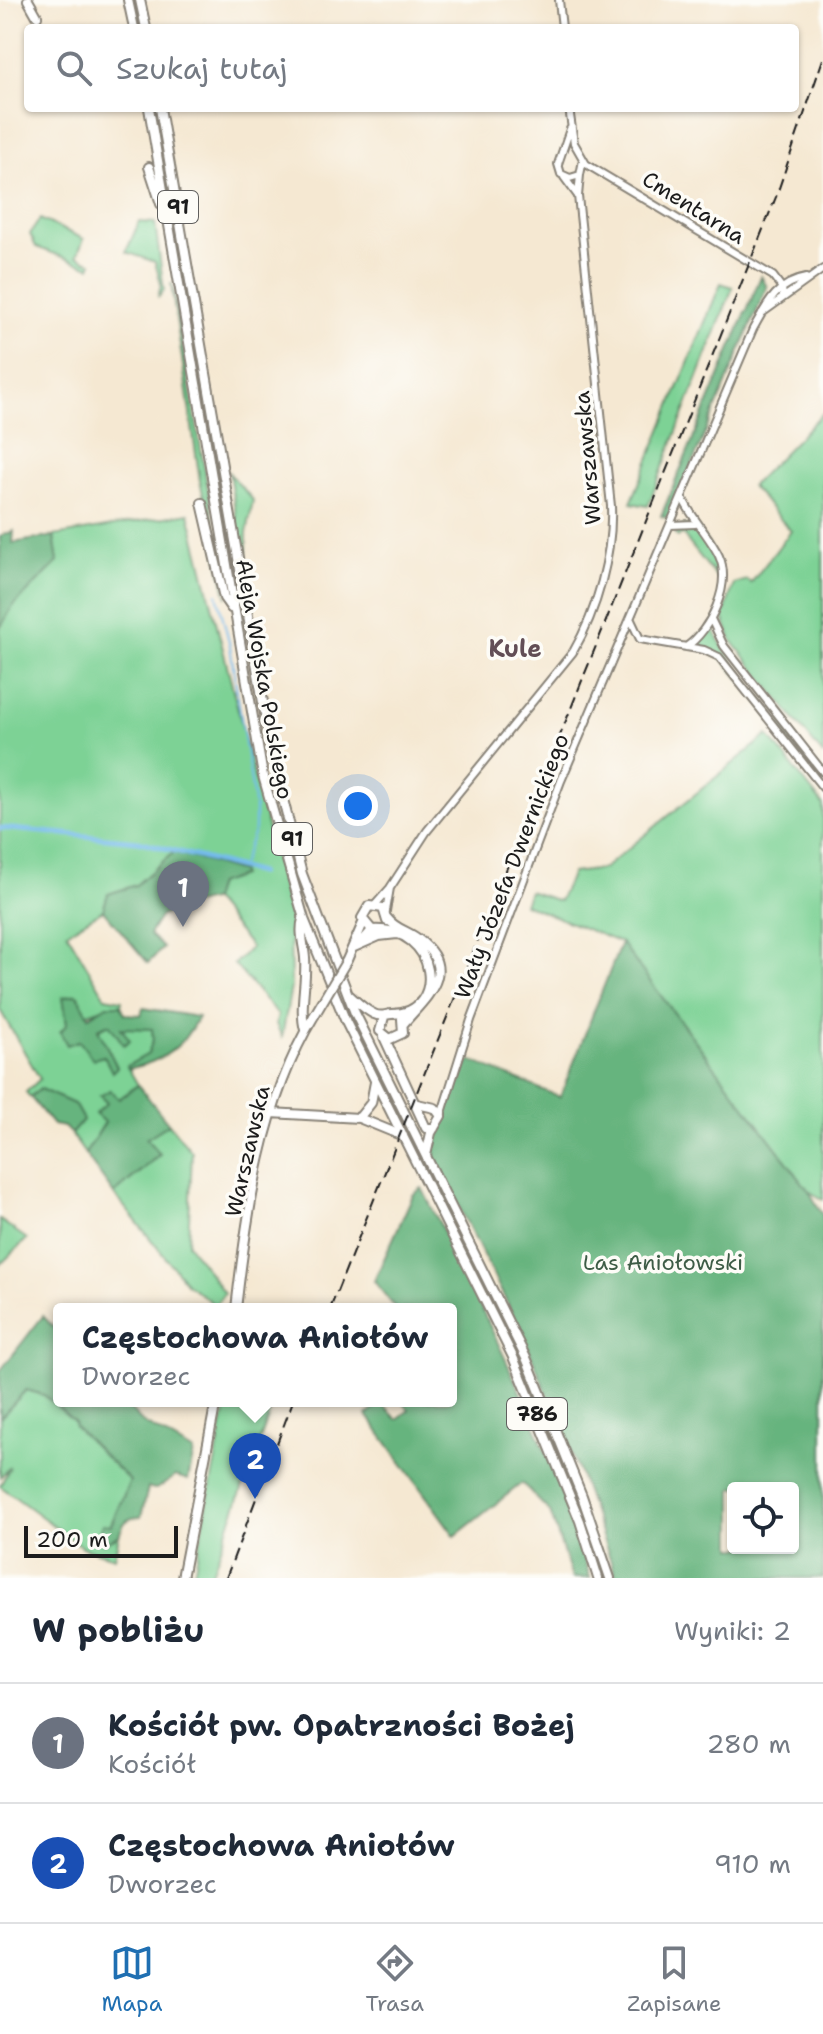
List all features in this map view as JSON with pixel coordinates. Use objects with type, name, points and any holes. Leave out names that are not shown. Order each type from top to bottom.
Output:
[{"type":"main road","points":[[28,0],[37,16]]},
{"type":"main road","points":[[128,0],[133,24]]},
{"type":"main road","points":[[140,0],[145,24]]},
{"type":"main road","name":"Aleja Wojska Polskiego","points":[[150,112],[263,776],[304,919],[346,1022],[513,1357],[580,1521],[598,1578]]},
{"type":"main road","name":"Aleja Wojska Polskiego","points":[[161,112],[273,760],[302,874],[346,992],[532,1371],[610,1578]]},
{"type":"main road","points":[[149,167],[168,222]]},
{"type":"main road","points":[[202,503],[224,598],[234,612]]},
{"type":"main road","points":[[346,992],[371,1013],[401,1019],[431,995],[435,966],[426,947],[375,905]]},
{"type":"main road","name":"Warszawska","points":[[357,946],[364,911],[375,905]]},
{"type":"main road","name":"Warszawska","points":[[236,1303],[271,1113],[278,1091],[305,1030],[347,960],[387,914]]},
{"type":"main road","points":[[304,919],[301,928],[305,960],[302,1018],[305,1030]]},
{"type":"main road","points":[[363,923],[397,934],[420,949],[430,975],[417,1003],[401,1019]]},
{"type":"main road","points":[[357,946],[397,934]]},
{"type":"main road","points":[[384,1017],[379,1027],[393,1053],[405,1087],[419,1109],[424,1126],[434,1128]]},
{"type":"main road","points":[[393,1053],[397,1038],[403,1033],[401,1019]]},
{"type":"main road","points":[[384,1037],[397,1038]]},
{"type":"main road","points":[[359,1118],[371,1103],[376,1081]]},
{"type":"main road","points":[[278,1091],[281,1106],[290,1114]]},
{"type":"main road","points":[[419,1109],[430,1107],[441,1116],[426,1155]]},
{"type":"main road","points":[[271,1113],[359,1118],[404,1137]]},
{"type":"main road","name":"Warszawska","points":[[232,1303],[238,1284]]},
{"type":"main road","points":[[182,1578],[215,1407]]},
{"type":"street","points":[[559,0],[562,24]]},
{"type":"street","points":[[569,112],[570,129],[565,153],[558,164],[561,174],[578,196]]},
{"type":"street","points":[[570,129],[581,157],[581,173]]},
{"type":"street","points":[[565,153],[581,157]]},
{"type":"street","name":"Cmentarna","points":[[581,157],[767,274],[781,292]]},
{"type":"street","points":[[561,174],[570,178],[581,173],[601,172]]},
{"type":"street","name":"Warszawska","points":[[375,905],[390,888],[427,831],[573,652],[584,630],[607,558],[611,506],[578,196],[581,173]]},
{"type":"street","name":"Wały Józefa Dwernickiego","points":[[441,1116],[471,1020],[556,793],[764,306],[781,292],[823,269]]},
{"type":"street","points":[[682,497],[695,524],[716,551],[723,567],[711,619],[704,632],[686,647]]},
{"type":"street","points":[[670,525],[695,524]]},
{"type":"street","points":[[711,619],[724,646],[823,772]]},
{"type":"street","points":[[631,620],[640,639]]},
{"type":"street","points":[[619,648],[640,639],[715,654],[727,665],[823,788]]},
{"type":"street","name":"Warszawska","points":[[387,914],[390,888]]},
{"type":"street","points":[[430,1107],[446,1099]]},
{"type":"green space","points":[[155,112],[158,112],[212,430],[209,431]]},
{"type":"green space","points":[[40,219],[84,239],[77,256],[92,263],[90,267],[36,247],[30,234]]},
{"type":"green space","points":[[139,222],[155,223],[164,290],[158,298],[161,284],[155,262],[126,252]]},
{"type":"green space","points":[[761,276],[767,287],[669,519],[661,516]]},
{"type":"green space","points":[[721,283],[733,287],[648,506],[631,503]]},
{"type":"green space","points":[[172,284],[227,598],[200,481]]},
{"type":"green space","points":[[823,413],[823,755],[732,641],[723,617],[734,584],[747,580],[751,583],[791,531],[751,486]]},
{"type":"green space","points":[[229,473],[253,500],[247,533],[246,577]]},
{"type":"green space","points":[[189,513],[290,918],[291,987],[282,1037],[276,1024],[278,1015],[234,964],[251,947],[212,900],[217,884],[240,876],[174,852],[136,885],[108,894],[103,910],[67,932],[105,997],[122,1000],[121,1005],[66,1018],[80,1040],[117,1067],[98,1030],[109,1024],[152,1029],[153,1039],[148,1055],[127,1066],[138,1085],[119,1099],[101,1096],[107,1103],[105,1122],[85,1154],[71,1134],[83,1120],[74,1104],[40,1089],[30,1097],[26,1092],[40,1079],[0,1010],[0,628],[13,606],[58,562],[54,536]]},
{"type":"green space","points":[[684,525],[698,532],[710,546],[717,563],[718,579],[682,534],[678,537],[675,534]]},
{"type":"green space","points":[[14,531],[13,543],[54,536],[58,562],[13,606],[0,628],[0,536]]},
{"type":"green space","points":[[711,625],[725,651],[753,687],[749,690],[717,652],[693,645]]},
{"type":"green space","points":[[756,691],[823,778],[823,784],[752,694]]},
{"type":"green space","points":[[768,735],[823,805],[823,1200],[809,1191],[621,943],[524,904],[529,891],[559,901],[572,873],[603,869]]},
{"type":"green space","points":[[174,852],[241,872],[241,876],[217,884],[212,900],[175,908],[160,917],[149,934],[163,948],[148,963],[103,910],[108,894],[136,885]]},
{"type":"green space","name":"Las Aniołowski","points":[[621,943],[809,1191],[823,1215],[823,1578],[617,1578],[577,1467],[523,1335],[436,1161],[432,1140],[470,1060],[560,1097]]},
{"type":"green space","points":[[77,994],[89,1016],[107,1005],[121,1005],[125,1014],[141,1015],[143,1008],[198,1017],[185,1038],[170,1052],[128,1069],[127,1066],[148,1054],[153,1039],[152,1029],[121,1028],[130,1040],[124,1045],[109,1024],[98,1029],[117,1067],[112,1072],[104,1056],[93,1059],[79,1041],[67,1045],[60,1032],[67,1024],[63,997]]},
{"type":"green space","points":[[138,1085],[169,1124],[146,1139],[160,1154],[114,1194],[85,1154],[105,1123],[95,1114],[107,1103],[100,1096],[110,1090],[119,1099]]},
{"type":"green space","points":[[40,1089],[74,1104],[83,1120],[71,1134],[64,1127],[53,1125],[30,1097]]},
{"type":"green space","points":[[169,1124],[192,1152],[188,1244],[224,1293],[216,1303],[187,1284],[114,1194],[160,1155],[145,1139]]},
{"type":"green space","points":[[422,1188],[492,1331],[536,1428],[590,1578],[572,1578],[550,1512],[522,1483],[455,1536],[367,1415],[376,1407],[385,1407],[397,1419],[409,1410],[407,1407],[457,1407],[457,1303],[391,1303],[374,1281],[413,1195]]},
{"type":"green space","points":[[0,1220],[27,1239],[0,1265]]},
{"type":"green space","points":[[43,1316],[53,1327],[53,1403],[44,1395],[26,1390],[0,1418],[0,1371]]},
{"type":"green space","points":[[26,1390],[44,1395],[53,1403],[53,1407],[58,1407],[74,1421],[75,1427],[130,1481],[103,1542],[119,1536],[114,1557],[84,1548],[0,1486],[10,1467],[0,1477],[0,1418]]},
{"type":"green space","points":[[58,1407],[128,1407],[142,1422],[194,1452],[188,1480],[176,1476],[157,1489],[148,1488],[141,1517],[129,1520],[119,1536],[103,1543],[97,1539],[102,1524],[111,1525],[130,1481],[75,1427],[74,1421]]},
{"type":"green space","points":[[226,1407],[272,1407],[210,1578],[193,1578]]},
{"type":"waterway","points":[[217,594],[230,646],[255,808],[255,829],[240,868]]},
{"type":"waterway","points":[[0,828],[138,841],[259,873]]},
{"type":"railway","points":[[332,1303],[776,197],[823,59]]},
{"type":"railway","points":[[226,1578],[291,1407]]},
{"type":"place","name":"Kościół pw. Opatrzności Bożej","points":[[183,927]]},
{"type":"place","name":"Częstochowa Aniołów","points":[[255,1499]]},
{"type":"district","name":"Kule","points":[[515,649]]}]
